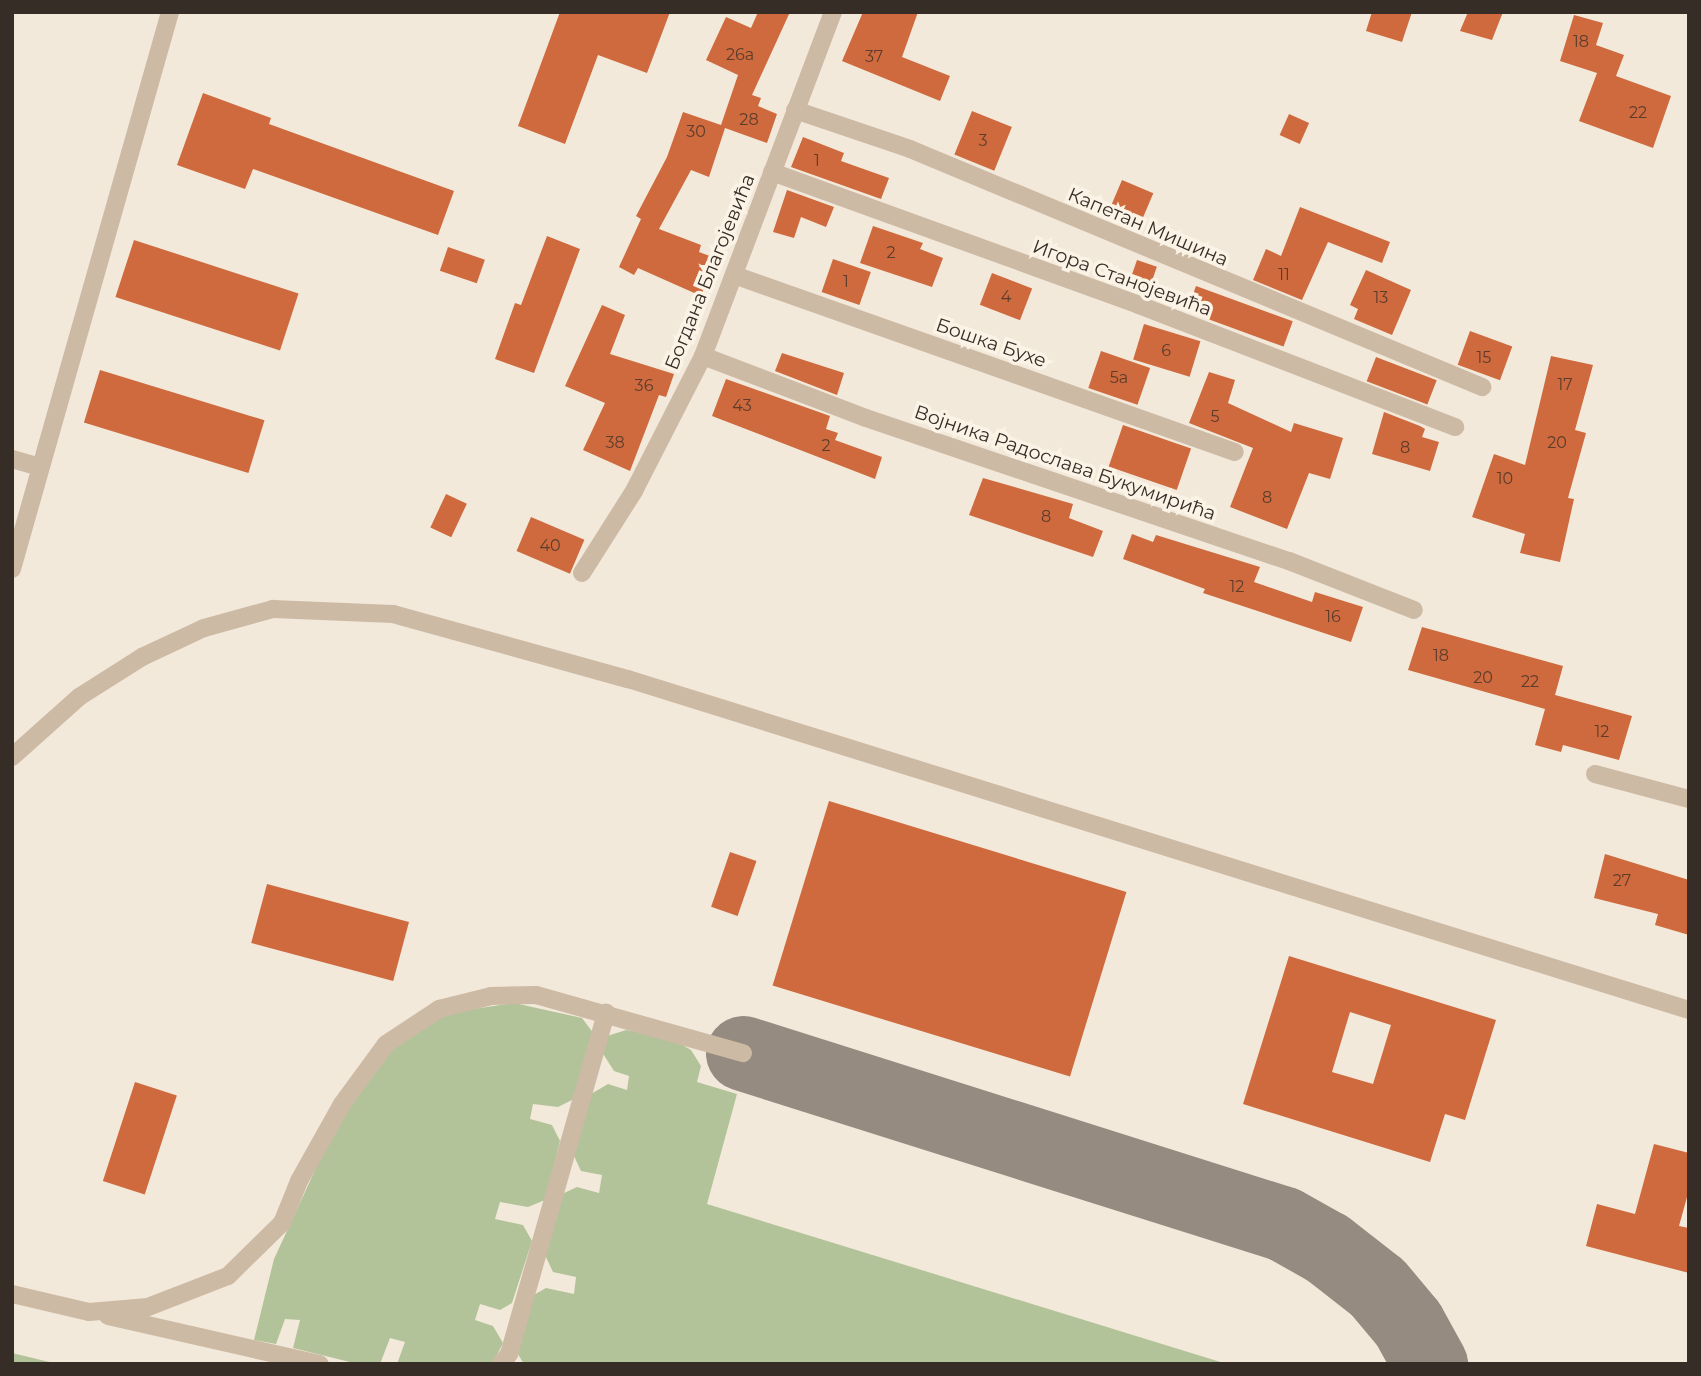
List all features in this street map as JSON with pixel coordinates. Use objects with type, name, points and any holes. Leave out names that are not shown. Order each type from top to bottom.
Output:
[{"type":"street","points":[[12,569],[170,12]]},
{"type":"street","name":"Богдана Благојевића","points":[[582,573],[634,491],[703,356],[833,12]]},
{"type":"street","name":"Капетан Мишина","points":[[796,110],[910,149],[1482,387]]},
{"type":"street","name":"Игора Станојевића","points":[[772,172],[1139,305],[1455,427]]},
{"type":"street","name":"Бошка Бухе","points":[[734,275],[1235,452]]},
{"type":"street","name":"Војника Радослава Букумирића","points":[[703,356],[866,418],[1289,561],[1415,610]]},
{"type":"street","points":[[12,459],[40,467]]},
{"type":"street","points":[[12,757],[79,697],[142,657],[204,628],[273,609],[393,614],[641,683],[1689,1010]]},
{"type":"street","points":[[1595,774],[1689,799]]},
{"type":"street","points":[[89,1312],[148,1307],[209,1285],[247,1261],[282,1223],[299,1181],[364,1072],[386,1044],[412,1023],[466,1001],[515,994],[606,1013],[743,1053]]},
{"type":"street","points":[[501,1364],[509,1354],[606,1013]]},
{"type":"street","points":[[12,1294],[320,1364]]},
{"type":"green space","points":[[514,1003],[582,1018],[594,1034],[574,1099],[558,1107],[533,1104],[530,1119],[552,1125],[560,1141],[545,1200],[528,1207],[500,1202],[495,1219],[523,1225],[532,1241],[512,1303],[500,1310],[480,1304],[475,1320],[493,1326],[503,1343],[493,1363],[397,1364],[405,1342],[390,1338],[380,1364],[358,1364],[293,1348],[300,1320],[285,1319],[276,1344],[254,1340],[274,1259],[329,1140],[365,1080],[400,1041],[425,1024],[454,1012]]},
{"type":"green space","points":[[626,1030],[672,1039],[691,1050],[701,1066],[697,1082],[737,1094],[707,1204],[1227,1364],[524,1364],[516,1351],[532,1296],[546,1288],[574,1294],[576,1277],[553,1272],[545,1255],[562,1194],[577,1187],[599,1193],[602,1175],[581,1171],[574,1156],[591,1094],[608,1084],[627,1090],[629,1076],[614,1071],[602,1052],[607,1036]]},
{"type":"green space","points":[[12,1353],[58,1364],[12,1364]]},
{"type":"building","points":[[560,12],[670,12],[647,73],[598,55],[565,144],[518,126]]},
{"type":"building","points":[[758,12],[790,12],[752,95],[761,98],[758,106],[777,114],[767,143],[725,128],[709,177],[691,170],[659,229],[701,245],[699,252],[715,258],[701,296],[638,268],[634,275],[619,267],[641,219],[636,216],[667,157],[683,112],[721,125],[738,75],[706,60],[726,17],[751,28]]},
{"type":"building","points":[[863,12],[918,12],[902,57],[950,76],[940,101],[842,61]]},
{"type":"building","points":[[1372,12],[1412,12],[1402,42],[1366,31]]},
{"type":"building","points":[[1468,12],[1503,12],[1492,40],[1460,31]]},
{"type":"building","points":[[1574,15],[1603,23],[1596,45],[1624,55],[1616,76],[1671,96],[1653,148],[1579,121],[1597,73],[1560,61]]},
{"type":"building","points":[[203,93],[271,118],[269,124],[454,191],[438,235],[253,169],[245,189],[177,165]]},
{"type":"building","points":[[972,111],[1012,127],[994,171],[954,155]]},
{"type":"building","points":[[1289,114],[1309,123],[1300,144],[1280,135]]},
{"type":"building","points":[[803,137],[844,153],[841,161],[889,178],[881,199],[791,167]]},
{"type":"building","points":[[1122,180],[1153,193],[1137,231],[1106,218]]},
{"type":"building","points":[[787,190],[834,207],[826,227],[801,217],[794,238],[773,232]]},
{"type":"building","points":[[1300,207],[1390,242],[1382,263],[1328,242],[1302,300],[1253,280],[1266,249],[1281,256]]},
{"type":"building","points":[[873,226],[923,243],[920,249],[943,258],[932,287],[860,263]]},
{"type":"building","points":[[547,236],[580,249],[534,373],[495,359],[515,303],[521,305]]},
{"type":"building","points":[[134,240],[299,293],[280,351],[115,297]]},
{"type":"building","points":[[448,247],[485,260],[477,283],[440,271]]},
{"type":"building","points":[[833,259],[871,272],[859,305],[822,292]]},
{"type":"building","points":[[1137,260],[1157,267],[1147,295],[1127,288]]},
{"type":"building","points":[[1366,270],[1411,290],[1392,335],[1354,319],[1358,309],[1350,305]]},
{"type":"building","points":[[992,273],[1032,288],[1020,320],[980,305]]},
{"type":"building","points":[[1196,286],[1293,321],[1284,347],[1187,311]]},
{"type":"building","points":[[602,305],[625,315],[610,354],[674,374],[666,397],[659,395],[630,471],[583,450],[605,403],[565,386]]},
{"type":"building","points":[[1144,324],[1200,341],[1190,377],[1133,359]]},
{"type":"building","points":[[1470,331],[1512,346],[1500,380],[1458,365]]},
{"type":"building","points":[[1101,351],[1150,368],[1137,405],[1088,388]]},
{"type":"building","points":[[782,353],[844,373],[837,395],[775,371]]},
{"type":"building","points":[[1551,356],[1593,365],[1575,430],[1586,433],[1568,498],[1574,499],[1560,562],[1520,553],[1525,534],[1472,517],[1494,454],[1525,465]]},
{"type":"building","points":[[1376,357],[1437,380],[1427,405],[1367,381]]},
{"type":"building","points":[[100,370],[264,420],[248,473],[84,423]]},
{"type":"building","points":[[1209,372],[1235,380],[1228,403],[1291,432],[1294,423],[1343,438],[1330,479],[1309,473],[1287,529],[1230,507],[1253,448],[1189,423]]},
{"type":"building","points":[[726,379],[830,416],[826,429],[838,433],[835,440],[882,457],[875,479],[712,416]]},
{"type":"building","points":[[1384,412],[1420,426],[1425,429],[1422,437],[1439,442],[1430,471],[1372,454]]},
{"type":"building","points":[[1123,425],[1191,448],[1177,490],[1109,467]]},
{"type":"building","points":[[983,478],[1073,504],[1069,518],[1103,531],[1093,557],[969,515]]},
{"type":"building","points":[[446,494],[467,504],[451,537],[430,528]]},
{"type":"building","points":[[531,517],[584,540],[570,574],[517,551]]},
{"type":"building","points":[[1132,534],[1153,542],[1156,535],[1260,567],[1254,582],[1312,602],[1315,592],[1363,607],[1351,642],[1203,593],[1205,589],[1123,559]]},
{"type":"building","points":[[1422,627],[1563,666],[1555,695],[1632,716],[1619,760],[1563,745],[1561,752],[1535,745],[1545,709],[1408,670]]},
{"type":"building","points":[[829,801],[1126,892],[1070,1076],[773,986]]},
{"type":"building","points":[[730,852],[756,861],[738,916],[711,907]]},
{"type":"building","points":[[1605,854],[1689,880],[1689,935],[1655,925],[1658,914],[1594,898]]},
{"type":"building","points":[[267,884],[409,922],[393,981],[251,943]]},
{"type":"building","points":[[1289,956],[1496,1020],[1465,1120],[1445,1114],[1430,1162],[1243,1104]],"holes":[[[1350,1012],[1391,1025],[1373,1084],[1332,1072]]]},
{"type":"building","points":[[135,1082],[177,1096],[145,1195],[103,1181]]},
{"type":"building","points":[[1654,1144],[1689,1153],[1689,1190],[1679,1226],[1689,1228],[1689,1273],[1586,1246],[1597,1204],[1635,1214]]},
{"type":"taxiway","points":[[743,1053],[1284,1224],[1327,1248],[1377,1287],[1408,1324],[1430,1364]]}]
